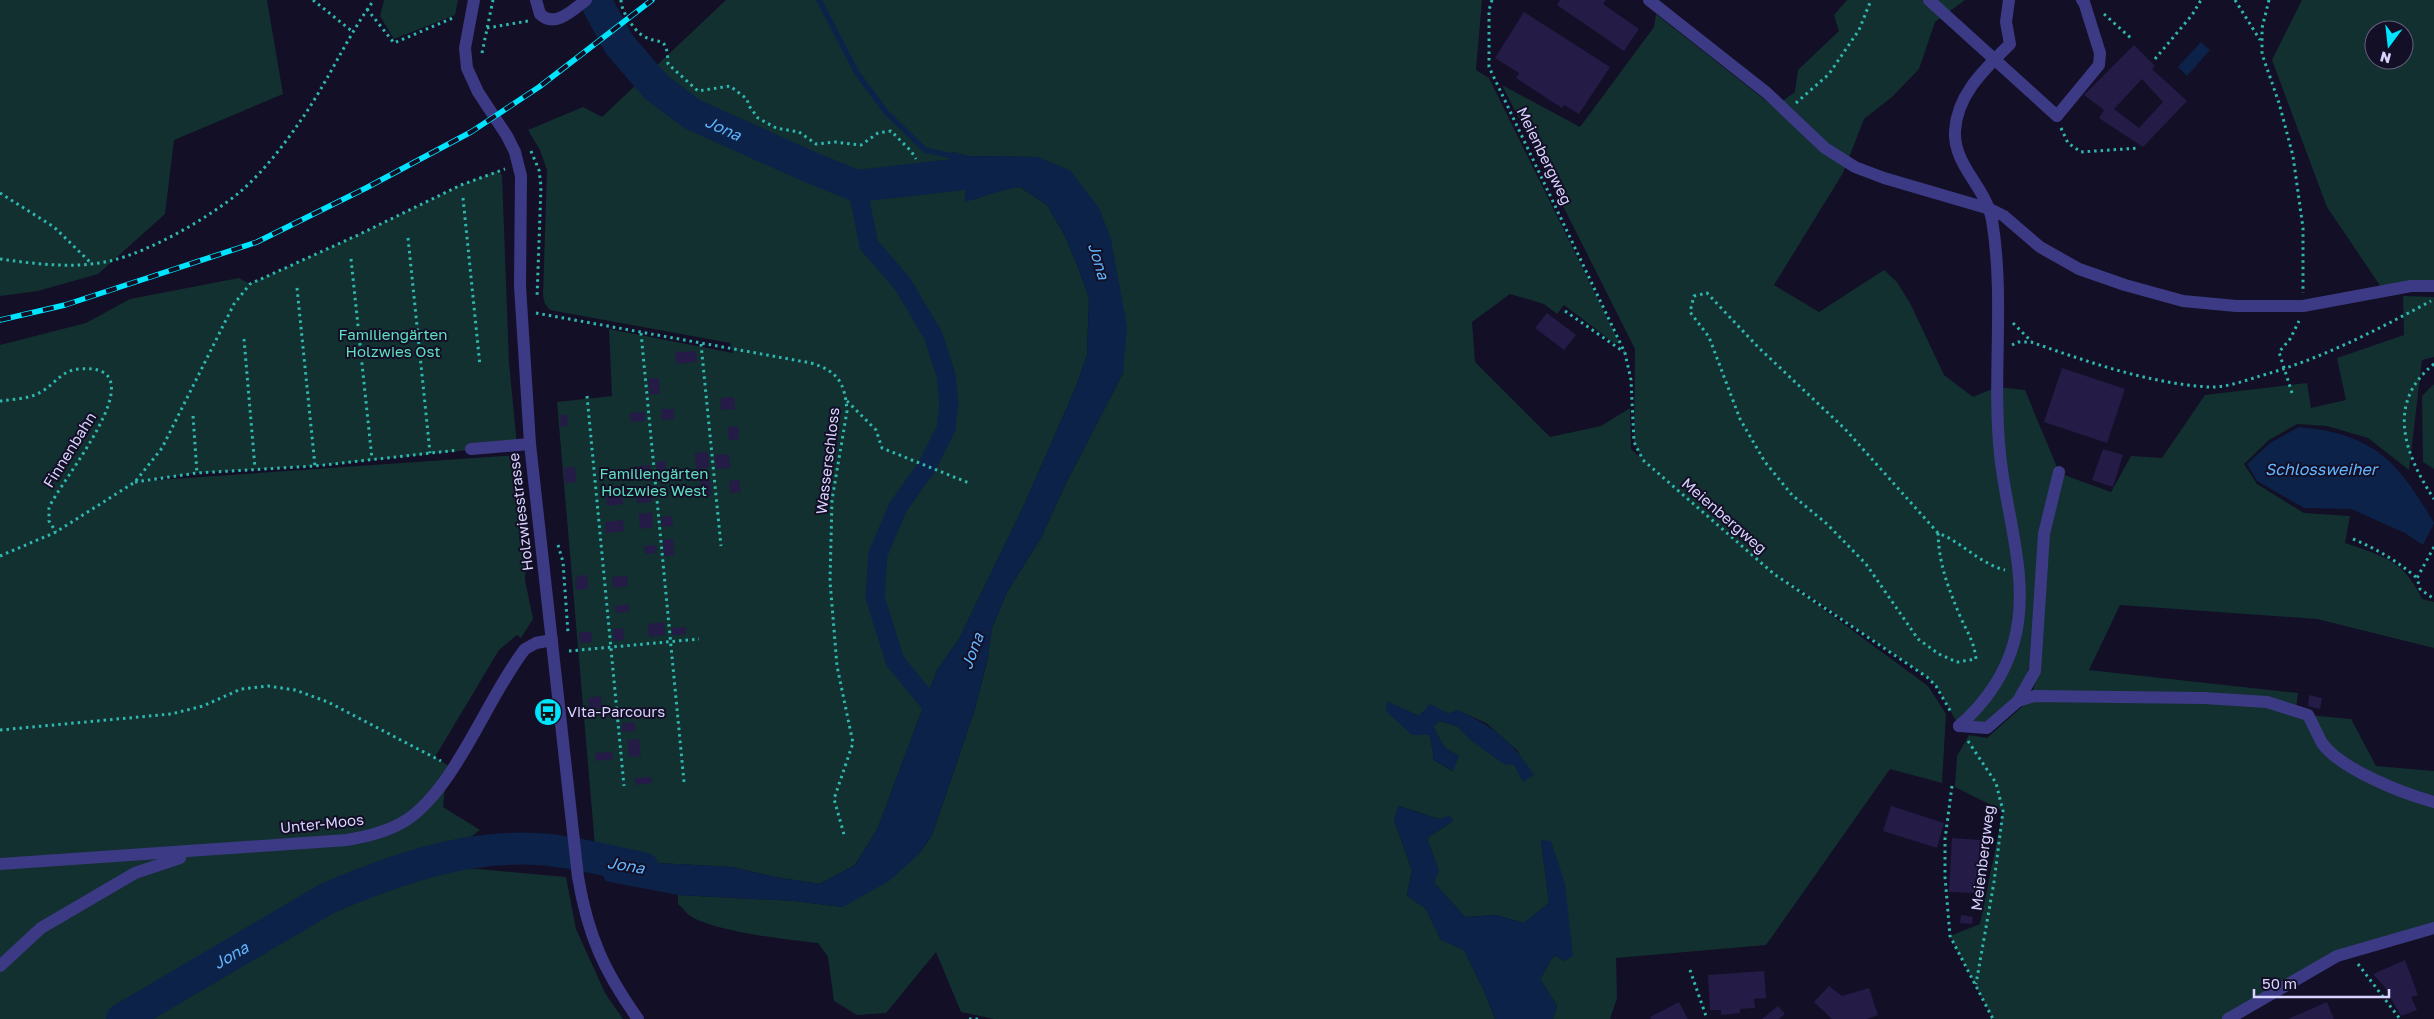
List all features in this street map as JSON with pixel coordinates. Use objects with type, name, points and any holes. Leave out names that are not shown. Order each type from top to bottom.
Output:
[{"type":"street","name":"Holzwiesstrasse","points":[[474,0],[465,48],[467,68],[478,92],[507,136],[515,152],[521,176],[521,311],[530,444],[572,830],[583,909],[598,954],[614,986],[638,1019]]},
{"type":"street","points":[[536,0],[538,11],[545,18],[559,18],[582,3]]},
{"type":"street","points":[[1649,0],[1760,87],[1825,148],[1855,167],[1884,178],[1990,209],[2004,216],[2040,247],[2078,269],[2125,286],[2183,301],[2236,306],[2303,306],[2411,286],[2434,286]]},
{"type":"street","points":[[1929,0],[2057,116],[2099,65],[2100,53],[2083,1]]},
{"type":"street","points":[[1959,726],[1983,701],[2001,676],[2014,641],[2020,599],[2018,572],[2000,455],[1997,268],[1990,209],[1986,197],[1958,155],[1954,132],[1958,107],[1973,83],[2010,44],[2006,22],[2009,0]]},
{"type":"street","points":[[471,449],[530,444]]},
{"type":"street","points":[[1959,726],[1987,728],[2018,701],[2035,671],[2044,534],[2059,472]]},
{"type":"street","name":"Unter-Moos","points":[[0,864],[198,852],[347,840],[374,835],[409,818],[434,793],[452,768],[525,648],[536,642],[552,640]]},
{"type":"street","points":[[2018,701],[2034,696],[2062,696],[2204,698],[2267,702],[2308,715],[2322,743],[2334,756],[2394,790],[2434,802]]},
{"type":"street","points":[[0,966],[41,928],[135,873],[198,852]]},
{"type":"street","points":[[2233,1018],[2337,956],[2434,928]]},
{"type":"path","points":[[313,0],[353,32]]},
{"type":"path","points":[[0,259],[52,265],[92,264],[109,261],[154,245],[240,192],[262,170],[302,120],[353,32],[374,0]]},
{"type":"path","points":[[493,0],[487,28],[545,18]]},
{"type":"path","points":[[621,0],[622,10],[643,36],[659,40],[667,50],[668,64],[698,91],[730,86],[748,98],[749,106],[758,118],[776,128],[799,132],[816,144],[835,142],[861,145],[878,134],[891,131],[911,151],[916,159]]},
{"type":"path","name":"Meienbergweg","points":[[1492,0],[1489,10],[1489,68],[1625,353],[1631,380],[1634,442],[1643,460],[1774,574],[1936,686],[1996,783],[2003,811],[1994,882],[1976,984]]},
{"type":"path","points":[[1787,112],[1829,74],[1859,30],[1871,0]]},
{"type":"path","points":[[2155,59],[2192,15],[2201,0]]},
{"type":"path","points":[[2235,0],[2261,41]]},
{"type":"path","points":[[2269,0],[2261,41],[2262,54],[2279,103],[2293,156],[2302,228],[2303,306],[2296,327],[2279,352],[2292,393]]},
{"type":"path","points":[[2083,1],[2098,8],[2133,40]]},
{"type":"path","points":[[367,9],[394,43],[455,17]]},
{"type":"path","points":[[2057,116],[2068,143],[2081,152],[2139,148]]},
{"type":"path","points":[[0,556],[56,532],[134,482],[162,448],[234,304],[250,284],[461,185],[498,171]]},
{"type":"path","points":[[0,194],[54,227],[92,264]]},
{"type":"path","points":[[463,198],[480,366]]},
{"type":"path","points":[[408,238],[430,454]]},
{"type":"path","points":[[351,259],[372,459]]},
{"type":"path","points":[[297,288],[314,466]]},
{"type":"path","points":[[1938,533],[1939,558],[1947,584],[1974,643],[1976,659],[1957,662],[1940,654],[1918,639],[1866,564],[1827,524],[1792,495],[1765,462],[1740,419],[1708,337],[1690,312],[1694,296],[1707,292],[1765,353],[1845,429],[1938,533],[1951,538],[1995,568],[2018,572]]},
{"type":"path","points":[[1998,353],[2018,342],[2031,342],[2123,372],[2210,388],[2238,383],[2284,369],[2355,342],[2434,299]]},
{"type":"path","name":"Wasserschloss","points":[[521,311],[822,366],[836,374],[846,400],[846,424],[832,500],[830,581],[837,666],[854,743],[834,799],[845,838]]},
{"type":"path","points":[[1565,311],[1625,353]]},
{"type":"path","points":[[641,333],[684,782]]},
{"type":"path","points":[[244,338],[255,468]]},
{"type":"path","points":[[701,344],[721,546]]},
{"type":"path","points":[[2434,364],[2409,393],[2404,422],[2406,448],[2419,476],[2434,499]]},
{"type":"path","name":"Finnenbahn","points":[[0,401],[39,393],[63,374],[74,370],[95,370],[108,378],[111,392],[105,417],[49,508],[49,521],[56,532]]},
{"type":"path","points":[[587,396],[624,786]]},
{"type":"path","points":[[846,400],[876,430],[882,448],[969,483]]},
{"type":"path","points":[[193,416],[197,473]]},
{"type":"path","points":[[134,482],[197,473],[255,468],[314,466],[471,449]]},
{"type":"path","points":[[2353,539],[2385,554],[2417,578],[2420,589],[2434,599]]},
{"type":"path","points":[[2417,578],[2434,547]]},
{"type":"path","points":[[569,651],[699,639]]},
{"type":"path","points":[[0,730],[171,714],[203,706],[241,689],[268,686],[295,690],[328,702],[418,748],[452,768]]},
{"type":"path","name":"Meienbergweg","points":[[1952,786],[1945,849],[1945,877],[1950,936],[1993,1019]]},
{"type":"path","points":[[2352,952],[2358,966],[2400,1019]]},
{"type":"path","points":[[1690,970],[1707,1019]]},
{"type":"path","points":[[969,1019],[978,1019]]},
{"type":"green space","points":[[0,0],[267,0],[283,94],[174,140],[165,214],[98,274],[38,291],[0,296]]},
{"type":"green space","points":[[384,0],[458,0],[455,15],[394,39],[380,16]]},
{"type":"green space","name":"Familiengärten Holzwies West","points":[[726,0],[1482,0],[1476,70],[1489,78],[1620,344],[1614,343],[1564,305],[1557,314],[1544,304],[1510,294],[1472,322],[1475,362],[1550,437],[1601,426],[1630,408],[1631,449],[1642,459],[1634,442],[1635,349],[1502,85],[1580,127],[1654,27],[1656,14],[1774,107],[1795,92],[1798,70],[1839,31],[1834,15],[1847,0],[1965,0],[1935,22],[1919,69],[1892,97],[1864,119],[1843,173],[1774,285],[1819,312],[1884,270],[1897,282],[1911,305],[1944,375],[1973,397],[1997,387],[2025,390],[2059,472],[2034,652],[2018,701],[1987,728],[1959,726],[1936,686],[1927,677],[1765,566],[1928,686],[1946,714],[1942,783],[1890,769],[1766,945],[1616,958],[1617,998],[1610,1019],[1553,1019],[1557,1006],[1540,979],[1554,955],[1565,961],[1541,840],[1549,903],[1524,923],[1496,915],[1465,917],[1434,883],[1438,870],[1427,838],[1453,821],[1439,819],[1399,806],[1394,820],[1412,870],[1407,895],[1426,909],[1441,940],[1464,950],[1485,993],[1495,1019],[994,1019],[961,1012],[936,952],[886,1013],[857,1015],[834,1001],[828,957],[818,943],[750,934],[699,921],[678,904],[678,895],[795,901],[843,907],[919,854],[932,835],[974,712],[987,662],[992,628],[1007,592],[1041,538],[1065,485],[1123,373],[1037,157],[969,156],[953,152],[951,160],[962,173],[967,190],[976,199],[997,190],[1020,187],[1047,205],[1064,234],[1089,298],[1087,355],[1075,389],[1025,503],[959,639],[937,670],[877,830],[855,865],[820,884],[775,877],[732,867],[657,863],[595,846],[557,402],[612,396],[609,329],[733,353],[730,343],[550,310],[545,304],[543,296],[547,170],[540,150],[528,130],[583,107],[602,117]],"holes":[[[1388,702],[1419,716],[1430,705],[1449,714],[1457,710],[1486,723],[1520,753],[1473,742],[1457,726],[1439,721],[1433,727],[1445,748],[1459,756],[1452,771],[1434,760],[1430,735]]]},
{"type":"green space","points":[[2302,0],[2434,0],[2434,285],[2381,287],[2327,207],[2272,60]]},
{"type":"green space","name":"Familiengärten Holzwies Ost","points":[[498,171],[502,175],[509,363],[517,445],[315,466],[197,473],[143,481],[519,455],[527,548],[525,580],[533,619],[521,638],[517,635],[499,650],[435,757],[452,768],[446,777],[443,807],[480,830],[434,865],[566,877],[576,929],[605,993],[623,1019],[0,1019],[0,345],[86,323],[130,299],[239,278],[250,284],[358,235],[461,185]]},
{"type":"green space","points":[[2403,296],[2434,297],[2434,357],[2422,360],[2409,470],[2368,438],[2327,426],[2297,424],[2269,440],[2244,464],[2257,484],[2304,513],[2350,516],[2345,543],[2391,561],[2408,576],[2422,599],[2434,602],[2434,648],[2317,619],[2120,605],[2089,670],[2298,693],[2296,710],[2308,715],[2351,719],[2376,766],[2434,771],[2434,928],[2337,956],[2228,1019],[1993,1019],[1950,936],[1980,924],[2003,811],[1955,787],[1957,756],[1969,735],[1987,738],[2025,704],[2043,695],[2033,690],[2040,665],[2051,512],[2064,475],[2111,492],[2131,456],[2162,458],[2205,395],[2307,383],[2311,408],[2346,400],[2337,358],[2404,335]]},
{"type":"green space","points":[[2434,384],[2434,469],[2423,462],[2422,396]]},
{"type":"water","points":[[2201,42],[2210,50],[2187,76],[2178,67]]},
{"type":"water","points":[[953,152],[969,156],[1037,157],[1070,170],[1099,208],[1111,239],[1127,327],[1123,373],[1065,485],[1041,538],[1007,592],[992,628],[987,662],[974,712],[932,835],[919,854],[889,881],[843,907],[795,901],[678,895],[605,881],[595,846],[657,863],[732,867],[775,877],[820,884],[855,865],[877,830],[937,670],[959,639],[1025,503],[1075,389],[1087,355],[1089,298],[1064,234],[1047,205],[1020,187],[964,202],[966,189],[964,178],[959,169],[950,160]]},
{"type":"water","name":"Schlossweiher","points":[[2299,427],[2347,436],[2381,454],[2395,467],[2421,501],[2434,523],[2423,545],[2405,533],[2351,509],[2304,508],[2257,481],[2247,464],[2270,443]]},
{"type":"water","points":[[1387,701],[1419,716],[1430,704],[1449,714],[1457,710],[1470,716],[1501,736],[1518,753],[1534,775],[1523,782],[1514,765],[1504,764],[1473,742],[1457,726],[1439,721],[1433,727],[1445,748],[1459,756],[1453,771],[1434,760],[1430,735],[1412,735],[1386,711]]},
{"type":"water","points":[[1398,806],[1438,819],[1450,816],[1453,821],[1427,838],[1439,870],[1434,883],[1465,917],[1496,915],[1524,923],[1549,903],[1541,840],[1551,841],[1565,884],[1573,956],[1565,961],[1554,955],[1540,979],[1557,1006],[1553,1019],[1495,1019],[1485,993],[1464,950],[1441,940],[1426,909],[1407,895],[1412,870],[1394,820]]},
{"type":"building","points":[[1560,0],[1606,0],[1603,4],[1639,29],[1624,51],[1557,5]]},
{"type":"building","points":[[1524,12],[1610,67],[1579,114],[1564,105],[1562,108],[1516,78],[1519,73],[1495,58]]},
{"type":"building","points":[[2134,45],[2155,66],[2152,69],[2187,101],[2143,147],[2099,118],[2104,110],[2084,95]],"holes":[[[2142,79],[2163,102],[2139,128],[2114,109]]]},
{"type":"building","points":[[1547,313],[1576,335],[1564,350],[1535,328]]},
{"type":"building","points":[[696,351],[697,362],[676,364],[675,352]]},
{"type":"building","points":[[2062,368],[2125,389],[2107,443],[2044,422]]},
{"type":"building","points":[[659,378],[660,393],[650,395],[648,379]]},
{"type":"building","points":[[734,397],[735,409],[721,410],[720,398]]},
{"type":"building","points":[[661,409],[674,409],[674,419],[662,420]]},
{"type":"building","points":[[644,412],[645,421],[631,422],[630,413]]},
{"type":"building","points":[[560,415],[567,415],[568,426],[561,427]]},
{"type":"building","points":[[738,426],[739,439],[729,440],[728,427]]},
{"type":"building","points":[[2103,449],[2123,455],[2113,487],[2092,480]]},
{"type":"building","points":[[708,452],[709,468],[696,469],[695,453]]},
{"type":"building","points":[[729,454],[730,468],[716,469],[715,455]]},
{"type":"building","points":[[665,461],[666,472],[657,473],[656,462]]},
{"type":"building","points":[[650,465],[650,475],[639,476],[638,466]]},
{"type":"building","points":[[575,467],[576,482],[565,483],[564,468]]},
{"type":"building","points":[[710,480],[711,495],[702,496],[700,481]]},
{"type":"building","points":[[739,480],[741,492],[730,493],[729,481]]},
{"type":"building","points":[[651,493],[652,502],[637,503],[637,494]]},
{"type":"building","points":[[622,496],[623,504],[607,506],[606,497]]},
{"type":"building","points":[[652,512],[653,527],[640,529],[639,514]]},
{"type":"building","points":[[672,516],[673,526],[662,527],[661,517]]},
{"type":"building","points":[[623,520],[624,531],[606,533],[605,522]]},
{"type":"building","points":[[673,539],[674,555],[664,556],[663,540]]},
{"type":"building","points":[[656,545],[657,553],[645,554],[644,546]]},
{"type":"building","points":[[587,575],[588,589],[576,590],[575,579],[578,578],[577,576]]},
{"type":"building","points":[[627,576],[628,586],[613,588],[612,577]]},
{"type":"building","points":[[629,604],[630,611],[616,613],[615,606]]},
{"type":"building","points":[[664,622],[665,635],[649,637],[648,624]]},
{"type":"building","points":[[686,627],[686,634],[672,635],[672,628]]},
{"type":"building","points":[[623,628],[624,640],[614,641],[613,629]]},
{"type":"building","points":[[579,632],[591,632],[592,642],[580,643]]},
{"type":"building","points":[[2309,695],[2322,698],[2320,709],[2308,706]]},
{"type":"building","points":[[601,696],[602,708],[589,709],[588,698]]},
{"type":"building","points":[[635,722],[635,731],[622,732],[622,723]]},
{"type":"building","points":[[639,739],[641,756],[629,757],[627,740]]},
{"type":"building","points":[[612,752],[613,759],[596,761],[595,753]]},
{"type":"building","points":[[651,777],[652,783],[636,785],[635,778]]},
{"type":"building","points":[[1891,806],[1944,823],[1937,848],[1883,831]]},
{"type":"building","points":[[1952,838],[1980,840],[1978,878],[1975,879],[1974,893],[1949,892]]},
{"type":"building","points":[[1961,915],[1973,917],[1972,924],[1960,923]]},
{"type":"building","points":[[2405,960],[2418,995],[2411,997],[2417,1010],[2401,1016],[2384,986],[2373,974]]},
{"type":"building","points":[[1764,971],[1766,998],[1754,999],[1755,1008],[1740,1009],[1740,1013],[1721,1015],[1721,1010],[1710,1010],[1708,975]]},
{"type":"building","points":[[1829,986],[1842,996],[1869,988],[1878,1015],[1867,1019],[1832,1019],[1814,1002]]},
{"type":"building","points":[[1679,1002],[1688,1019],[1651,1019],[1650,1017]]},
{"type":"building","points":[[2327,1002],[2334,1019],[2288,1019]]},
{"type":"building","points":[[1778,1006],[1785,1014],[1779,1019],[1762,1019]]},
{"type":"waterway","name":"Jona","points":[[595,0],[619,44],[656,87],[692,114],[812,168],[857,186],[963,174],[1007,172]]},
{"type":"waterway","points":[[819,0],[857,73],[886,112],[925,150],[952,156]]},
{"type":"waterway","points":[[857,186],[869,245],[902,283],[933,335],[946,375],[949,403],[946,429],[926,468],[898,507],[878,554],[875,597],[895,661],[941,717]]},
{"type":"waterway","name":"Jona","points":[[122,1019],[328,898],[378,878],[430,861],[483,851],[537,849],[577,854],[643,868]]},
{"type":"railway","points":[[0,320],[65,305],[257,242],[366,188],[471,132],[539,87],[652,0]]},
{"type":"place","name":"Vita-Parcours","points":[[548,712]]}]
